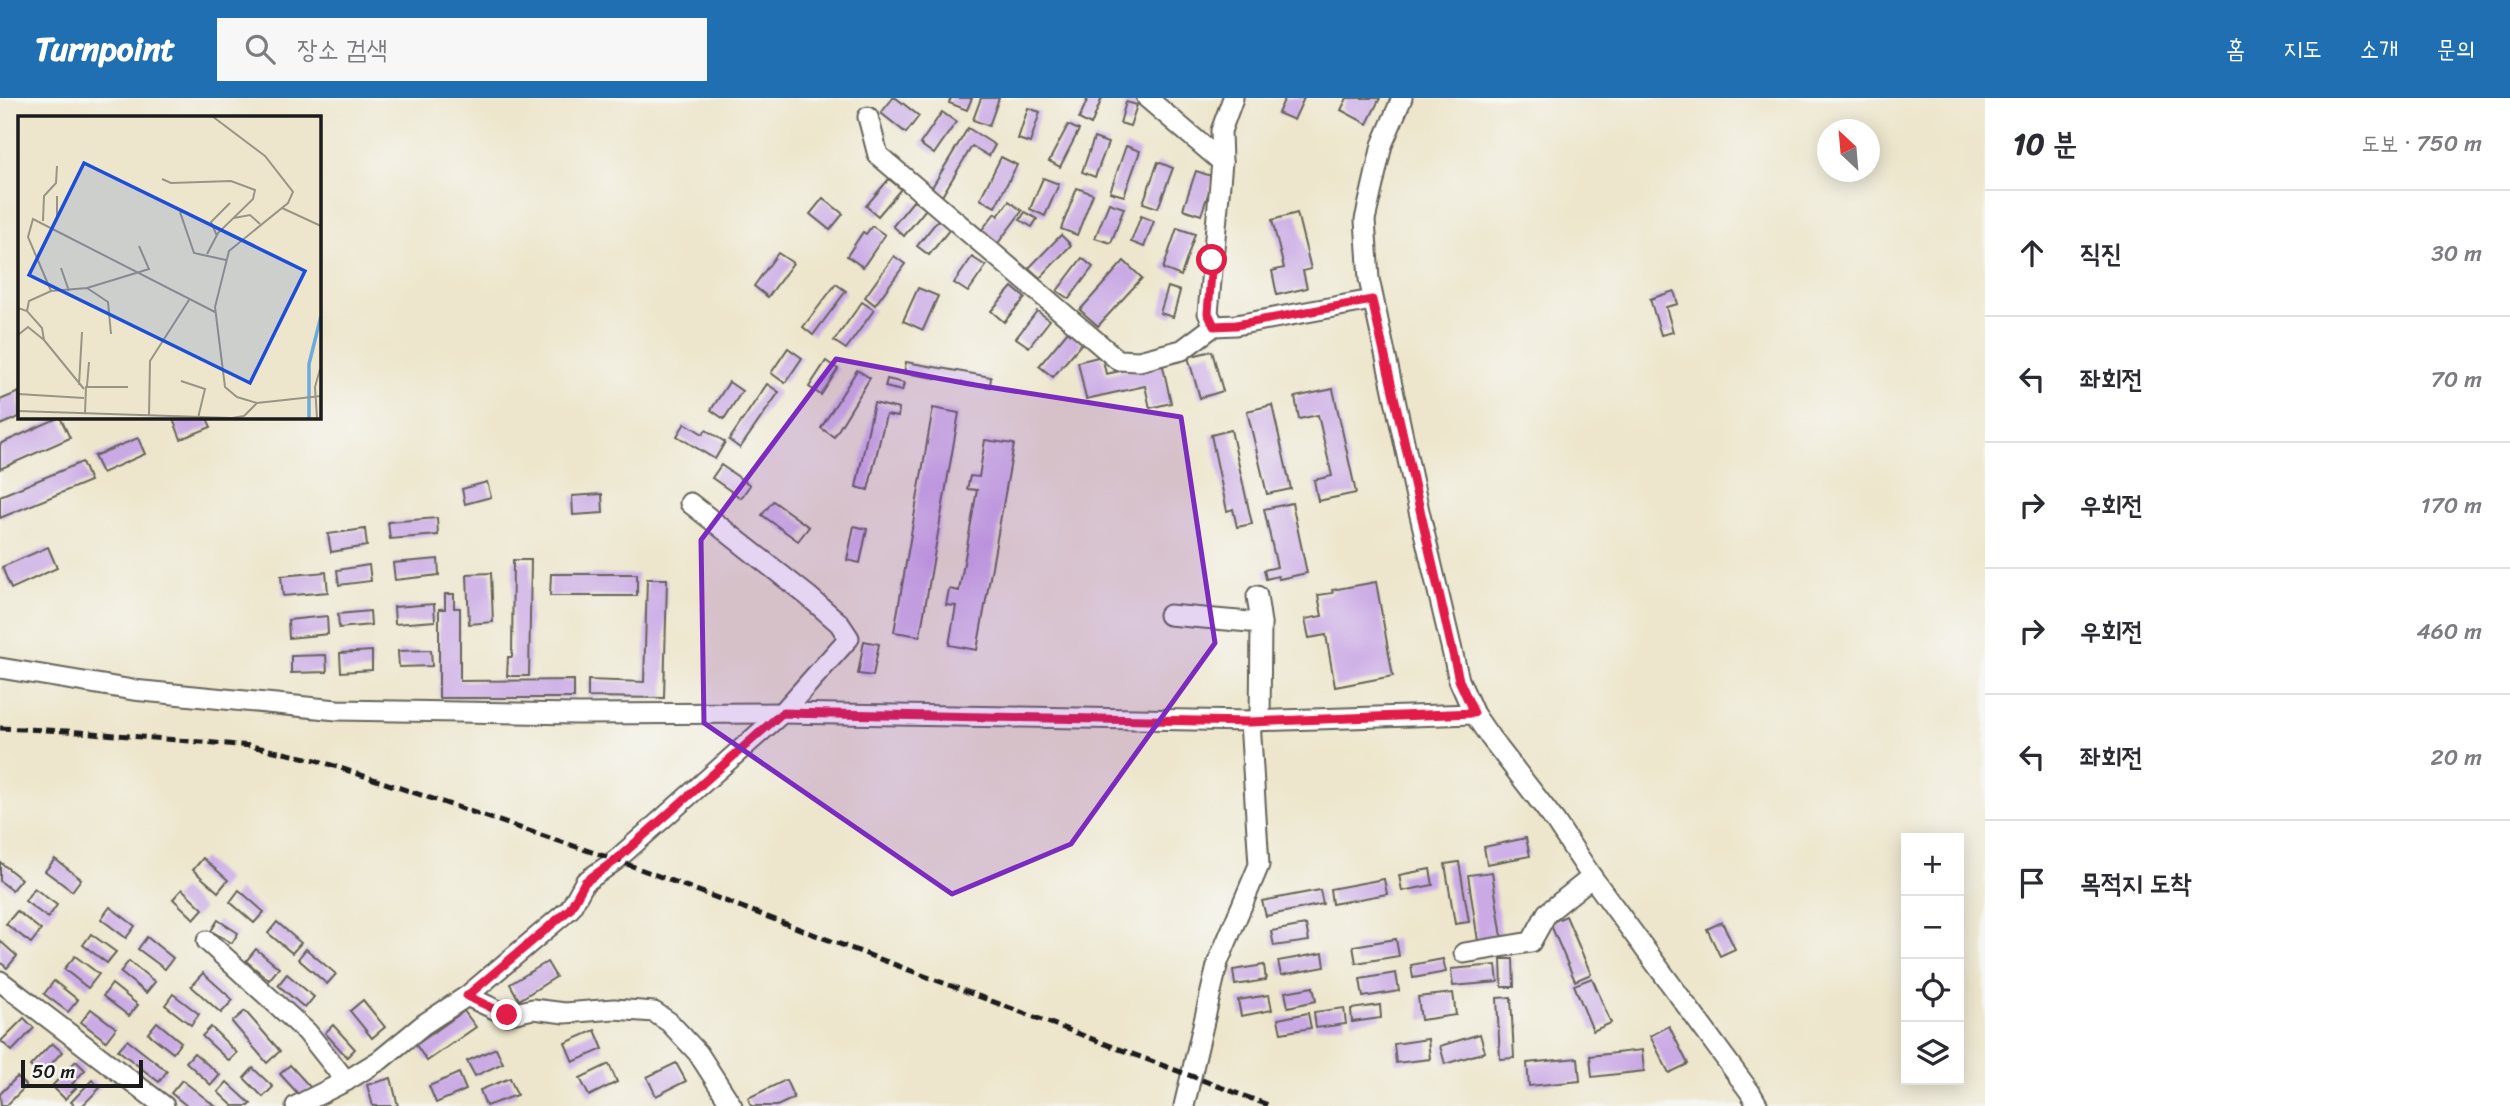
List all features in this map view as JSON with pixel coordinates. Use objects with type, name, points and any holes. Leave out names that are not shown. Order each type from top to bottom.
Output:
[{"type":"street","points":[[1147,98],[1222,162]]},
{"type":"street","points":[[1214,326],[1208,313],[1222,162],[1222,131],[1233,98]]},
{"type":"street","points":[[1402,98],[1382,145],[1365,220],[1372,300],[1459,680],[1474,713],[1555,821],[1592,877],[1758,1106]]},
{"type":"street","points":[[868,117],[878,155],[1118,360],[1139,361],[1182,350],[1214,326],[1236,325],[1372,300]]},
{"type":"street","points":[[296,1106],[380,1060],[424,1024],[467,996],[570,909],[585,882],[616,860],[782,713],[849,638],[839,623],[808,596],[690,503]]},
{"type":"street","points":[[1184,1106],[1219,962],[1259,865],[1255,721],[1261,623],[1256,596]]},
{"type":"street","points":[[1169,615],[1261,623]]},
{"type":"street","points":[[0,668],[133,690],[337,710],[577,714],[782,713],[1255,721],[1474,713]]},
{"type":"street","points":[[1464,953],[1531,942],[1548,913],[1592,877]]},
{"type":"street","points":[[207,941],[307,1032],[346,1081]]},
{"type":"street","points":[[0,981],[164,1106]]},
{"type":"street","points":[[467,996],[507,1015],[533,1009],[565,1013],[614,1009],[654,1012],[669,1022],[698,1053],[732,1106]]},
{"type":"highlighted area","points":[[836,359],[969,384],[1181,417],[1215,643],[1071,844],[952,894],[704,723],[701,540]]},
{"type":"building","points":[[893,98],[919,116],[906,133],[881,113]]},
{"type":"building","points":[[951,98],[972,98],[967,110],[949,103]]},
{"type":"building","points":[[981,98],[999,98],[989,126],[973,120]]},
{"type":"building","points":[[1088,98],[1102,98],[1091,125],[1079,119]]},
{"type":"building","points":[[1285,98],[1304,98],[1294,120],[1278,113]]},
{"type":"building","points":[[1347,98],[1380,98],[1367,124],[1341,110]]},
{"type":"building","points":[[1126,102],[1137,105],[1130,126],[1120,123]]},
{"type":"building","points":[[1028,108],[1040,112],[1030,143],[1018,139]]},
{"type":"building","points":[[942,112],[956,122],[934,154],[920,144]]},
{"type":"building","points":[[1068,125],[1079,130],[1060,167],[1049,161]]},
{"type":"building","points":[[968,128],[995,145],[989,156],[972,146],[942,196],[931,189]]},
{"type":"building","points":[[1094,138],[1108,143],[1095,177],[1082,172]]},
{"type":"building","points":[[1126,146],[1140,151],[1124,196],[1110,192]]},
{"type":"building","points":[[1001,157],[1017,165],[995,207],[980,199]]},
{"type":"building","points":[[1158,162],[1173,168],[1158,208],[1143,203]]},
{"type":"building","points":[[1196,171],[1214,177],[1201,215],[1183,209]]},
{"type":"building","points":[[1043,178],[1059,184],[1045,216],[1030,209]]},
{"type":"building","points":[[889,179],[901,189],[878,216],[866,206]]},
{"type":"building","points":[[1077,188],[1093,194],[1077,235],[1061,229]]},
{"type":"building","points":[[823,198],[843,214],[830,230],[810,214]]},
{"type":"building","points":[[914,200],[926,209],[904,236],[893,226]]},
{"type":"building","points":[[1009,201],[1022,211],[998,243],[981,231],[995,213],[998,216]]},
{"type":"building","points":[[1109,203],[1124,208],[1111,243],[1095,238]]},
{"type":"building","points":[[1025,212],[1037,219],[1032,227],[1020,220]]},
{"type":"building","points":[[1297,213],[1311,269],[1303,271],[1307,288],[1277,295],[1272,271],[1284,268],[1272,220]]},
{"type":"building","points":[[1141,216],[1154,221],[1144,247],[1131,242]]},
{"type":"building","points":[[938,220],[950,229],[929,255],[917,246]]},
{"type":"building","points":[[872,226],[885,235],[863,267],[847,256],[863,232],[866,234]]},
{"type":"building","points":[[1177,228],[1195,234],[1181,276],[1163,269]]},
{"type":"building","points":[[1061,235],[1071,245],[1040,278],[1029,268]]},
{"type":"building","points":[[778,253],[793,263],[768,297],[754,286]]},
{"type":"building","points":[[894,256],[905,264],[875,305],[865,297]]},
{"type":"building","points":[[972,257],[986,266],[968,292],[954,283]]},
{"type":"building","points":[[1082,258],[1093,267],[1069,299],[1057,291]]},
{"type":"building","points":[[1124,261],[1142,278],[1098,326],[1080,310]]},
{"type":"building","points":[[836,284],[846,291],[813,335],[803,327]]},
{"type":"building","points":[[1012,287],[1025,298],[1004,322],[991,311]]},
{"type":"building","points":[[1168,287],[1180,291],[1173,317],[1160,313]]},
{"type":"building","points":[[918,288],[938,296],[923,330],[903,321]]},
{"type":"building","points":[[1674,291],[1678,304],[1666,307],[1673,332],[1661,335],[1650,299]]},
{"type":"building","points":[[862,302],[874,310],[846,349],[834,341]]},
{"type":"building","points":[[1037,311],[1050,320],[1029,347],[1016,338]]},
{"type":"building","points":[[1068,331],[1082,343],[1053,377],[1039,366]]},
{"type":"building","points":[[788,348],[802,358],[785,383],[771,373]]},
{"type":"building","points":[[1212,351],[1223,391],[1200,398],[1188,357]]},
{"type":"building","points":[[1102,356],[1106,374],[1162,362],[1171,403],[1150,408],[1145,386],[1086,399],[1078,362]]},
{"type":"building","points":[[826,361],[838,369],[821,395],[809,387]]},
{"type":"building","points":[[906,362],[991,377],[990,387],[904,373]]},
{"type":"building","points":[[857,370],[870,378],[834,437],[821,428]]},
{"type":"building","points":[[887,379],[904,383],[902,391],[885,387]]},
{"type":"building","points":[[729,382],[742,391],[724,419],[711,410]]},
{"type":"building","points":[[767,384],[779,392],[740,448],[729,440]]},
{"type":"building","points":[[1333,389],[1356,493],[1318,501],[1314,480],[1332,476],[1318,415],[1299,419],[1295,397]]},
{"type":"building","points":[[18,392],[18,417],[0,425],[0,400]]},
{"type":"building","points":[[874,403],[899,409],[898,417],[886,415],[868,490],[856,487]]},
{"type":"building","points":[[1272,405],[1291,489],[1267,494],[1247,411]]},
{"type":"building","points":[[933,408],[959,413],[920,636],[894,632]]},
{"type":"building","points":[[58,418],[60,418],[70,438],[0,469],[0,444]]},
{"type":"building","points":[[207,418],[211,427],[181,439],[173,419]]},
{"type":"building","points":[[685,423],[703,434],[706,430],[725,442],[715,459],[677,436]]},
{"type":"building","points":[[1231,430],[1252,524],[1237,527],[1233,509],[1227,511],[1211,435]]},
{"type":"building","points":[[138,438],[145,454],[102,473],[94,456]]},
{"type":"building","points":[[985,440],[1014,444],[977,650],[949,645],[956,606],[946,605],[949,589],[959,591],[977,490],[967,489],[970,476],[979,477]]},
{"type":"building","points":[[82,462],[90,481],[0,518],[0,496]]},
{"type":"building","points":[[721,465],[750,485],[741,498],[712,478]]},
{"type":"building","points":[[487,482],[491,497],[465,504],[462,489]]},
{"type":"building","points":[[602,494],[603,513],[573,515],[572,496]]},
{"type":"building","points":[[773,501],[809,527],[798,541],[762,515]]},
{"type":"building","points":[[1292,503],[1307,573],[1266,579],[1264,570],[1277,567],[1264,509]]},
{"type":"building","points":[[437,518],[438,535],[390,539],[388,522]]},
{"type":"building","points":[[854,526],[867,529],[860,563],[847,560]]},
{"type":"building","points":[[365,529],[367,546],[331,552],[328,534]]},
{"type":"building","points":[[48,547],[57,568],[11,589],[2,567]]},
{"type":"building","points":[[438,559],[439,575],[395,580],[393,563]]},
{"type":"building","points":[[513,560],[531,560],[529,676],[507,676],[508,657],[512,657]]},
{"type":"building","points":[[369,565],[371,581],[339,585],[337,570]]},
{"type":"building","points":[[326,572],[328,592],[283,596],[281,576]]},
{"type":"building","points":[[491,573],[493,622],[469,624],[467,574]]},
{"type":"building","points":[[551,574],[637,574],[637,596],[550,596]]},
{"type":"building","points":[[647,579],[667,579],[664,698],[588,697],[588,680],[644,682]]},
{"type":"building","points":[[1376,582],[1393,676],[1335,687],[1326,635],[1309,638],[1305,619],[1322,616],[1318,595]]},
{"type":"building","points":[[445,594],[454,594],[454,608],[460,608],[460,681],[574,680],[574,698],[439,698],[439,609],[445,609]]},
{"type":"building","points":[[434,604],[435,621],[395,624],[394,607]]},
{"type":"building","points":[[370,611],[371,625],[339,628],[338,614]]},
{"type":"building","points":[[327,616],[328,634],[289,638],[288,620]]},
{"type":"building","points":[[864,641],[879,644],[873,676],[858,674]]},
{"type":"building","points":[[431,650],[432,666],[399,667],[398,651]]},
{"type":"building","points":[[372,651],[372,670],[341,672],[340,653]]},
{"type":"building","points":[[326,655],[327,672],[291,673],[291,656]]},
{"type":"building","points":[[1526,838],[1530,856],[1487,864],[1484,847]]},
{"type":"building","points":[[203,858],[228,880],[218,892],[193,870]]},
{"type":"building","points":[[55,859],[81,879],[72,891],[45,871]]},
{"type":"building","points":[[0,862],[21,879],[12,890],[0,881]]},
{"type":"building","points":[[1459,862],[1469,922],[1455,924],[1445,864]]},
{"type":"building","points":[[1430,869],[1433,885],[1402,891],[1399,875]]},
{"type":"building","points":[[1492,872],[1502,937],[1478,941],[1468,875]]},
{"type":"building","points":[[1384,879],[1387,894],[1332,904],[1330,889]]},
{"type":"building","points":[[34,888],[57,905],[48,918],[25,901]]},
{"type":"building","points":[[182,889],[203,909],[194,919],[173,899]]},
{"type":"building","points":[[239,890],[264,912],[254,923],[230,902]]},
{"type":"building","points":[[1320,890],[1323,904],[1266,916],[1262,901]]},
{"type":"building","points":[[110,907],[135,926],[126,938],[101,919]]},
{"type":"building","points":[[17,911],[41,930],[31,943],[6,924]]},
{"type":"building","points":[[1566,916],[1591,974],[1575,981],[1550,923]]},
{"type":"building","points":[[218,920],[238,933],[232,943],[211,931]]},
{"type":"building","points":[[277,922],[301,943],[292,953],[268,933]]},
{"type":"building","points":[[1722,922],[1735,949],[1720,956],[1707,929]]},
{"type":"building","points":[[1306,925],[1309,941],[1274,946],[1271,931]]},
{"type":"building","points":[[91,934],[116,952],[107,963],[83,945]]},
{"type":"building","points":[[147,937],[173,958],[165,969],[138,949]]},
{"type":"building","points":[[1396,939],[1399,956],[1356,963],[1353,946]]},
{"type":"building","points":[[0,941],[17,956],[7,968],[0,962]]},
{"type":"building","points":[[256,949],[279,968],[269,980],[246,961]]},
{"type":"building","points":[[306,949],[336,974],[327,984],[298,959]]},
{"type":"building","points":[[1323,953],[1325,967],[1281,975],[1278,961]]},
{"type":"building","points":[[75,956],[99,974],[88,988],[64,969]]},
{"type":"building","points":[[1443,959],[1446,972],[1413,978],[1411,965]]},
{"type":"building","points":[[1501,959],[1513,959],[1514,987],[1502,987]]},
{"type":"building","points":[[129,961],[155,982],[146,993],[120,972]]},
{"type":"building","points":[[547,962],[556,977],[519,1000],[510,984]]},
{"type":"building","points":[[1264,965],[1266,980],[1235,985],[1233,970]]},
{"type":"building","points":[[1496,965],[1498,982],[1453,986],[1451,969]]},
{"type":"building","points":[[203,973],[233,1000],[221,1013],[191,986]]},
{"type":"building","points":[[1396,973],[1399,991],[1363,997],[1360,979]]},
{"type":"building","points":[[287,974],[314,997],[305,1008],[278,985]]},
{"type":"building","points":[[1592,978],[1611,1023],[1593,1031],[1574,985]]},
{"type":"building","points":[[54,981],[78,1000],[68,1012],[44,994]]},
{"type":"building","points":[[112,984],[138,1005],[129,1016],[103,996]]},
{"type":"building","points":[[1313,987],[1316,1001],[1288,1007],[1285,992]]},
{"type":"building","points":[[1453,993],[1456,1015],[1421,1020],[1418,997]]},
{"type":"building","points":[[173,994],[199,1014],[191,1025],[165,1005]]},
{"type":"building","points":[[1269,995],[1272,1010],[1241,1016],[1238,1000]]},
{"type":"building","points":[[1511,997],[1514,1058],[1500,1059],[1497,998]]},
{"type":"building","points":[[363,1000],[385,1027],[372,1038],[350,1011]]},
{"type":"building","points":[[1380,1005],[1381,1018],[1352,1022],[1351,1009]]},
{"type":"building","points":[[1344,1008],[1346,1024],[1316,1028],[1314,1012]]},
{"type":"building","points":[[91,1009],[116,1028],[106,1041],[81,1022]]},
{"type":"building","points":[[245,1011],[280,1051],[267,1063],[232,1022]]},
{"type":"building","points":[[464,1011],[476,1027],[427,1061],[416,1045]]},
{"type":"building","points":[[1308,1013],[1311,1028],[1281,1033],[1278,1019]]},
{"type":"building","points":[[24,1018],[34,1028],[12,1051],[1,1041]]},
{"type":"building","points":[[157,1022],[181,1042],[173,1053],[148,1033]]},
{"type":"building","points":[[333,1025],[355,1049],[347,1057],[325,1033]]},
{"type":"building","points":[[1669,1026],[1688,1064],[1669,1073],[1650,1036]]},
{"type":"building","points":[[211,1027],[237,1053],[229,1061],[202,1036]]},
{"type":"building","points":[[595,1030],[603,1049],[573,1062],[565,1043]]},
{"type":"building","points":[[1480,1034],[1485,1052],[1445,1064],[1440,1046]]},
{"type":"building","points":[[1428,1039],[1430,1059],[1396,1063],[1394,1044]]},
{"type":"building","points":[[127,1040],[167,1071],[159,1082],[118,1050]]},
{"type":"building","points":[[52,1043],[62,1052],[40,1076],[30,1066]]},
{"type":"building","points":[[496,1048],[503,1063],[475,1076],[467,1061]]},
{"type":"building","points":[[1642,1050],[1644,1071],[1592,1077],[1590,1056]]},
{"type":"building","points":[[194,1053],[220,1075],[211,1085],[186,1062]]},
{"type":"building","points":[[1578,1058],[1580,1081],[1529,1086],[1527,1063]]},
{"type":"building","points":[[76,1061],[85,1070],[72,1084],[76,1088],[65,1099],[52,1086]]},
{"type":"building","points":[[676,1063],[686,1081],[656,1096],[647,1077]]},
{"type":"building","points":[[609,1064],[617,1082],[589,1096],[580,1078]]},
{"type":"building","points":[[290,1065],[311,1088],[301,1097],[280,1074]]},
{"type":"building","points":[[253,1068],[273,1087],[263,1097],[244,1078]]},
{"type":"building","points":[[459,1073],[466,1090],[436,1103],[429,1086]]},
{"type":"building","points":[[17,1077],[26,1086],[6,1106],[1,1106],[0,1094]]},
{"type":"building","points":[[391,1078],[398,1106],[373,1106],[367,1085]]},
{"type":"building","points":[[510,1078],[517,1095],[486,1106],[480,1090]]},
{"type":"building","points":[[92,1080],[100,1088],[82,1106],[75,1106],[71,1102]]},
{"type":"building","points":[[182,1080],[215,1106],[187,1106],[171,1093]]},
{"type":"building","points":[[786,1080],[794,1098],[777,1106],[751,1106],[748,1098]]},
{"type":"building","points":[[227,1082],[251,1104],[249,1106],[233,1106],[218,1092]]},
{"type":"railway","points":[[0,728],[251,746],[316,760],[616,860],[1271,1106]]},
{"type":"route","points":[[507,1015],[467,996],[570,909],[585,882],[616,860],[782,713],[1250,722],[1474,713],[1459,680],[1372,300],[1236,325],[1214,326],[1208,313],[1212,260]]}]
